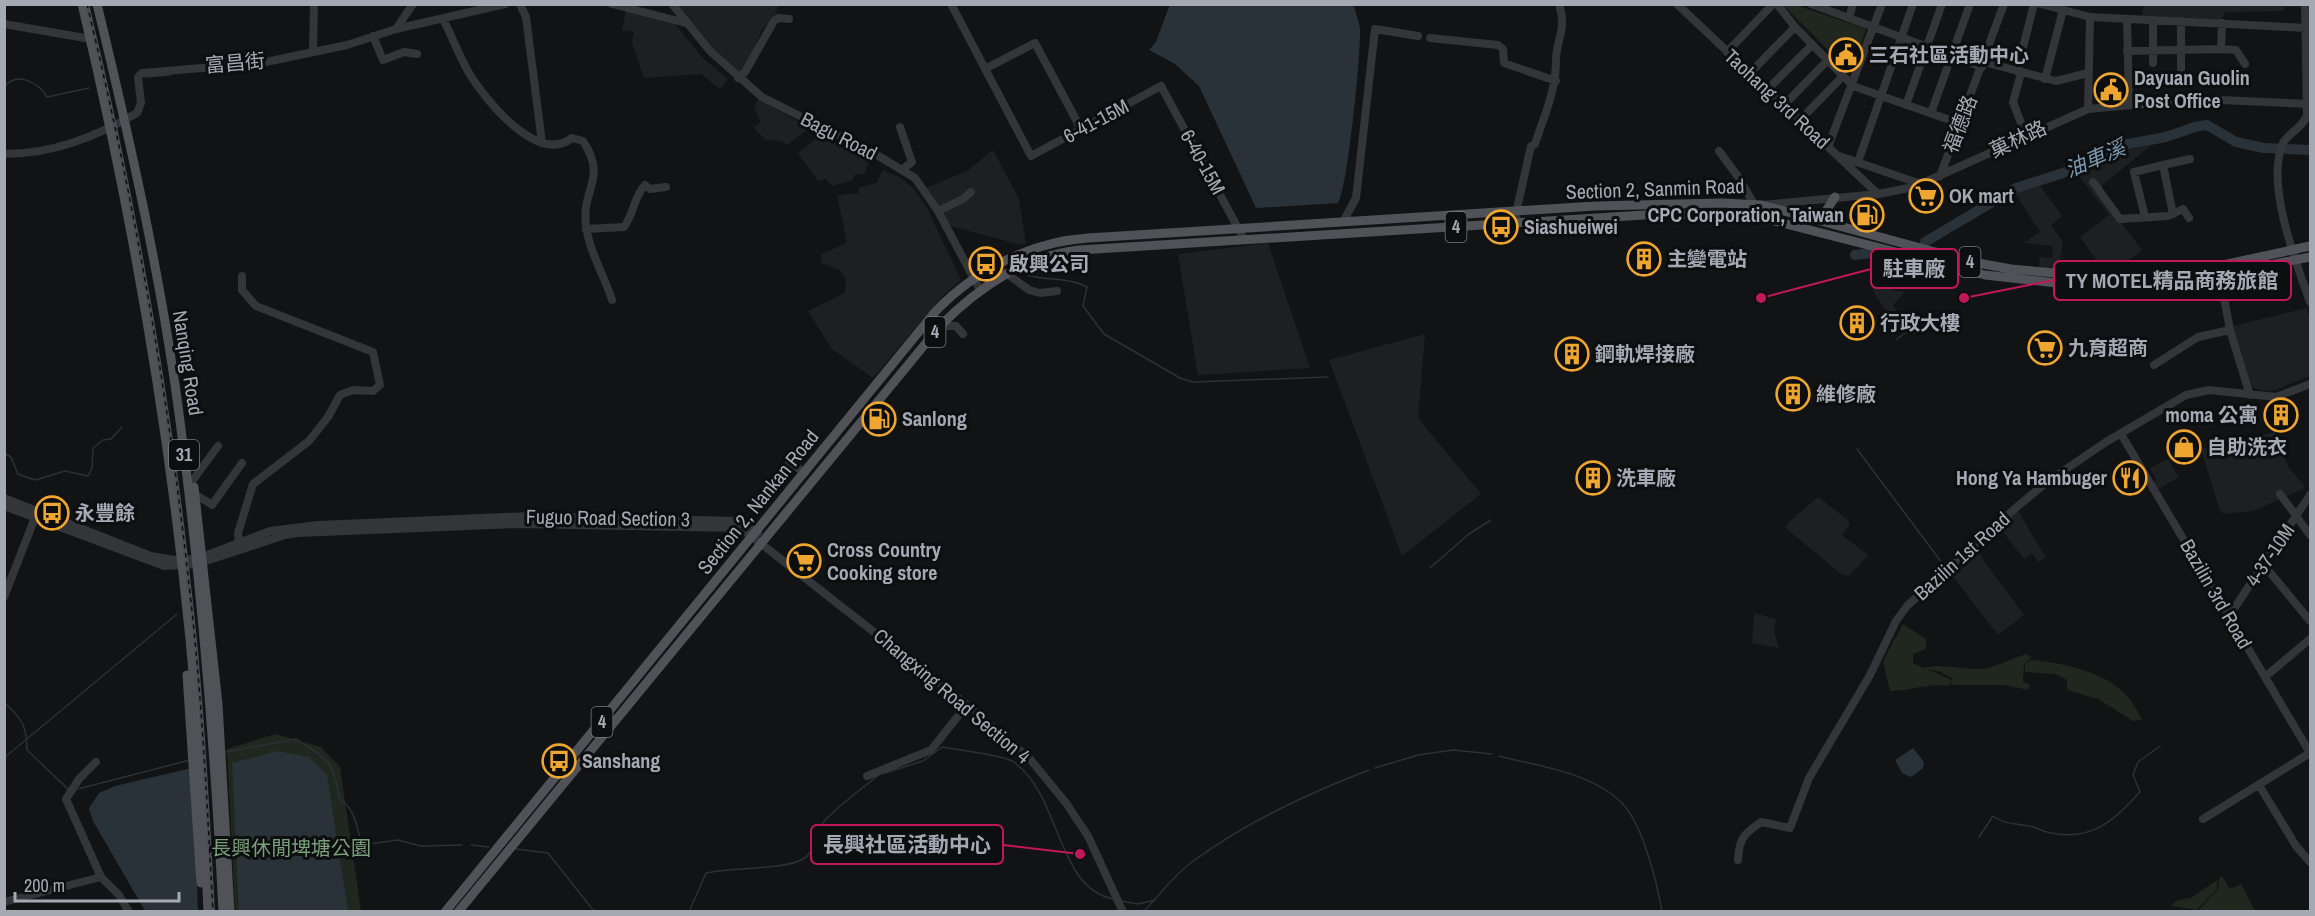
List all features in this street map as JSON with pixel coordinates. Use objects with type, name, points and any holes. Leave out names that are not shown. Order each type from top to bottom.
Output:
[{"type":"main road","name":"31","points":[[77,4],[108,127],[147,352],[179,564],[203,912]]},
{"type":"main road","name":"Nanqing Road","points":[[82,4],[149,328],[166,430],[179,564],[196,699],[208,912]]},
{"type":"main road","name":"Nanqing Road","points":[[97,4],[127,118],[172,367],[199,560],[199,587],[213,727],[224,912]]},
{"type":"main road","name":"31","points":[[103,4],[171,336],[195,494],[199,560],[209,615],[218,704],[230,912]]},
{"type":"main road","points":[[1830,223],[1826,211],[1835,197]]},
{"type":"main road","name":"Section 2, Sanmin Road","points":[[1171,232],[1516,213],[1595,206],[1758,205],[1972,262],[2011,269],[2115,276],[2201,270],[2294,256],[2310,257]]},
{"type":"main road","name":"Section 2, Sanmin Road","points":[[1181,244],[1639,215],[1731,214],[1785,222],[1985,275],[2105,287],[2184,282],[2220,276],[2294,256],[2310,246]]},
{"type":"main road","name":"Section 2, Nankan Road","points":[[445,912],[935,312],[953,293],[1004,260],[1070,239],[1171,232]]},
{"type":"main road","name":"Section 2, Nankan Road","points":[[458,912],[940,326],[980,290],[1006,273],[1029,262],[1070,251],[1181,244]]},
{"type":"main road","points":[[147,352],[149,328]]},
{"type":"main road","points":[[171,336],[172,367]]},
{"type":"main road","points":[[199,587],[209,615]]},
{"type":"main road","points":[[192,728],[196,699]]},
{"type":"main road","points":[[200,862],[207,881]]},
{"type":"main road","points":[[223,896],[228,867]]},
{"type":"street","points":[[313,51],[314,4]]},
{"type":"street","points":[[396,29],[413,4]]},
{"type":"street","name":"富昌街","points":[[127,118],[140,108],[138,77],[142,73],[250,64],[347,45],[396,29],[505,4]]},
{"type":"street","points":[[520,4],[526,17],[542,143]]},
{"type":"street","points":[[612,4],[686,23]]},
{"type":"street","name":"Bagu Road","points":[[672,4],[710,51],[762,98],[903,169],[924,189],[980,290]]},
{"type":"street","points":[[951,4],[985,69],[1035,43],[1081,129]]},
{"type":"street","points":[[1518,224],[1516,213],[1531,146],[1535,144],[1556,81],[1556,59],[1563,29],[1559,4]]},
{"type":"street","name":"Taohang 3rd Road","points":[[1677,4],[1878,194]]},
{"type":"street","points":[[1727,52],[1775,4],[1852,86],[1961,124]]},
{"type":"street","points":[[1811,4],[1828,7],[1874,28],[1951,56],[2045,79],[2061,81],[2088,74]]},
{"type":"street","points":[[1849,18],[1853,4]]},
{"type":"street","points":[[1828,147],[1882,4]]},
{"type":"street","points":[[1858,162],[1913,4]]},
{"type":"street","points":[[1906,105],[1942,4]]},
{"type":"street","points":[[1931,113],[1970,4]]},
{"type":"street","name":"福德路","points":[[1940,176],[2004,4]]},
{"type":"street","points":[[2026,136],[2013,102],[2034,4]]},
{"type":"street","points":[[2040,4],[2090,17],[2306,28]]},
{"type":"street","points":[[2305,4],[2309,104],[2305,122],[2284,143],[2278,179],[2294,256],[2310,302]]},
{"type":"street","points":[[2045,79],[2063,10]]},
{"type":"street","points":[[2088,109],[2090,17]]},
{"type":"street","points":[[738,78],[745,72],[774,21],[777,18],[789,19]]},
{"type":"street","points":[[443,19],[468,72],[492,105],[519,130],[542,143],[563,145],[573,138],[583,141],[590,151],[595,166],[595,178],[586,209],[586,229],[612,300]]},
{"type":"street","points":[[2127,19],[2129,105]]},
{"type":"street","points":[[2153,20],[2153,63]]},
{"type":"street","points":[[2181,21],[2181,69]]},
{"type":"street","points":[[2221,49],[2222,23]]},
{"type":"street","points":[[4,24],[85,38]]},
{"type":"street","points":[[1750,73],[1795,27]]},
{"type":"street","points":[[1343,222],[1356,198],[1375,28],[1418,36]]},
{"type":"street","points":[[373,36],[383,60],[404,52],[417,54]]},
{"type":"street","points":[[1430,38],[1498,45],[1503,50],[1504,63],[1556,81]]},
{"type":"street","points":[[1767,90],[1812,45]]},
{"type":"street","points":[[2127,51],[2236,50],[2245,64]]},
{"type":"street","points":[[1784,105],[1827,61]]},
{"type":"street","name":"6-41-15M","points":[[985,69],[1031,156],[1161,86]]},
{"type":"street","points":[[1800,120],[1844,76]]},
{"type":"street","name":"6-40-15M","points":[[1161,86],[1244,240]]},
{"type":"street","name":"菓林路","points":[[1731,214],[1758,205],[1878,194],[1922,184],[2088,109],[2199,99],[2309,104]]},
{"type":"street","points":[[4,154],[62,148],[127,118]]},
{"type":"street","points":[[900,127],[912,162],[903,169]]},
{"type":"street","points":[[1719,151],[1758,205]]},
{"type":"street","points":[[1837,156],[1922,184]]},
{"type":"street","points":[[2145,217],[2134,172],[2190,159]]},
{"type":"street","points":[[2163,165],[2174,214]]},
{"type":"street","points":[[2093,182],[2120,219],[2174,214],[2183,209],[2188,218]]},
{"type":"street","points":[[586,229],[624,227],[634,211],[639,191],[645,185],[650,189],[666,187]]},
{"type":"street","points":[[938,211],[963,199],[971,192]]},
{"type":"street","points":[[1006,273],[1029,290],[1040,293],[1057,291]]},
{"type":"street","points":[[240,547],[238,533],[253,484],[309,441],[328,417],[340,395],[353,390],[374,391],[380,385],[374,352],[256,306],[242,290],[242,276]]},
{"type":"street","points":[[2105,287],[2115,276]]},
{"type":"street","points":[[2220,276],[2230,330],[2250,396]]},
{"type":"street","points":[[940,326],[956,326],[963,334]]},
{"type":"street","points":[[2154,365],[2198,337],[2230,330]]},
{"type":"street","name":"Bazilin 1st Road","points":[[1738,860],[1738,844],[1747,832],[1761,822],[1790,828],[1809,778],[1907,606],[2047,482],[2186,395],[2200,391],[2276,397],[2310,384]]},
{"type":"street","name":"Bazilin 3rd Road","points":[[2121,434],[2310,753]]},
{"type":"street","points":[[193,480],[218,447]]},
{"type":"street","points":[[789,462],[805,473]]},
{"type":"street","points":[[195,494],[212,505],[242,463]]},
{"type":"street","points":[[2280,494],[2310,536]]},
{"type":"street","name":"4-37-10M","points":[[2229,616],[2310,495]]},
{"type":"street","name":"Fuguo Road Section 3","points":[[4,498],[36,514]]},
{"type":"street","name":"Fuguo Road Section 3","points":[[4,506],[36,514],[179,564],[240,547],[284,528],[351,528],[588,517],[731,520],[751,526],[756,534]]},
{"type":"street","points":[[4,597],[36,514]]},
{"type":"street","points":[[756,534],[763,543]]},
{"type":"street","name":"Changxing Road Section 4","points":[[763,543],[967,705],[1030,759],[1066,803],[1088,836],[1123,912]]},
{"type":"street","points":[[2264,565],[2310,621]]},
{"type":"street","points":[[2265,678],[2310,639]]},
{"type":"street","points":[[867,776],[931,750],[967,705]]},
{"type":"street","points":[[2203,819],[2310,753]]},
{"type":"street","points":[[96,762],[80,778],[66,799],[101,877],[119,895],[129,912]]},
{"type":"street","points":[[2259,785],[2296,846],[2310,862]]},
{"type":"street","points":[[4,902],[101,877]]},
{"type":"shaded area","points":[[1170,4],[1351,4],[1354,7],[1360,29],[1358,64],[1350,147],[1338,203],[1256,208],[1199,86],[1175,64],[1149,50],[1156,42]]},
{"type":"shaded area","points":[[676,5],[779,5],[774,17],[762,29],[751,58],[741,73],[707,43]]},
{"type":"shaded area","points":[[2143,5],[2300,5],[2300,7],[2284,7],[2284,11],[2226,12],[2220,20],[2142,16]]},
{"type":"shaded area","points":[[626,11],[674,23],[703,58],[728,79],[720,89],[701,74],[644,78],[632,43],[634,32],[622,30]]},
{"type":"shaded area","points":[[758,99],[810,128],[787,145],[781,141],[765,140],[753,127],[761,122],[754,107]]},
{"type":"shaded area","points":[[821,135],[870,161],[864,174],[854,175],[853,180],[832,186],[826,179],[818,181],[798,153]]},
{"type":"shaded area","points":[[2152,145],[2102,185],[2106,203],[2142,250],[2117,270],[2103,269],[2080,237],[2109,215],[2076,172],[2123,151]]},
{"type":"shaded area","points":[[993,150],[1019,199],[1026,244],[1021,245],[947,225],[926,188],[967,171]]},
{"type":"shaded area","points":[[883,170],[901,178],[915,190],[927,208],[961,280],[942,297],[873,378],[832,349],[808,311],[845,293],[846,280],[841,271],[822,263],[821,254],[847,243],[837,195],[859,193],[858,188],[876,183]]},
{"type":"shaded area","points":[[2039,184],[2062,216],[2051,225],[2063,242],[2058,270],[2038,270],[2040,257],[2052,258],[2053,246],[2023,243],[2040,232],[2015,193]]},
{"type":"shaded area","points":[[1268,243],[1310,368],[1198,375],[1178,254]]},
{"type":"shaded area","points":[[1880,257],[1885,257],[1883,281],[1894,284],[1893,290],[1905,292],[1893,305],[1908,329],[1898,330],[1873,291],[1871,264]]},
{"type":"shaded area","points":[[2307,308],[2310,318],[2310,376],[2275,390],[2264,391],[2252,387],[2233,326]]},
{"type":"shaded area","points":[[1425,334],[1418,418],[1481,494],[1402,556],[1329,360]]},
{"type":"shaded area","points":[[2275,432],[2289,468],[2304,485],[2303,489],[2253,511],[2224,514],[2220,511],[2201,449]]},
{"type":"shaded area","points":[[2168,459],[2179,477],[2157,490],[2150,483],[2156,480],[2150,468]]},
{"type":"shaded area","points":[[1818,497],[1848,520],[1850,524],[1842,535],[1868,555],[1849,576],[1842,575],[1786,528],[1789,522]]},
{"type":"shaded area","points":[[2018,511],[2046,558],[2038,562],[2032,553],[2024,559],[1999,527]]},
{"type":"shaded area","points":[[1978,549],[1982,558],[2024,615],[1998,635],[1951,574]]},
{"type":"shaded area","points":[[1754,613],[1776,619],[1774,632],[1779,648],[1752,643]]},
{"type":"shaded area","points":[[1913,748],[1924,762],[1923,768],[1911,777],[1902,773],[1895,760]]},
{"type":"shaded area","name":"長興休閒埤塘公園","points":[[277,751],[309,757],[327,775],[348,911],[239,911],[232,763]]},
{"type":"shaded area","points":[[192,768],[198,911],[145,911],[93,821],[89,808],[99,793],[115,786]]},
{"type":"green space","points":[[1783,5],[1796,5],[1866,29],[1851,73]]},
{"type":"green space","points":[[1903,624],[1926,639],[1926,649],[1913,654],[1913,663],[1952,680],[1948,686],[1890,691],[1883,661]]},
{"type":"green space","points":[[2027,654],[2032,658],[2024,664],[2023,682],[2030,684],[2028,690],[2005,685],[1950,685],[1953,679],[1941,672],[1923,668],[1944,666],[1983,669]]},
{"type":"green space","points":[[2032,660],[2081,669],[2105,679],[2127,696],[2143,720],[2133,721],[2098,699],[2067,690],[2067,680],[2055,674],[2025,672],[2025,664]]},
{"type":"green space","name":"長興休閒埤塘公園","points":[[275,734],[321,747],[340,767],[361,911],[235,911],[227,749]]},
{"type":"green space","points":[[2222,876],[2230,889],[2241,884],[2255,911],[2199,910],[2218,889],[2219,879]]},
{"type":"green space","points":[[2217,880],[2217,889],[2197,910],[2171,906],[2177,900],[2191,898]]},
{"type":"waterway","points":[[145,77],[171,75]]},
{"type":"waterway","points":[[4,87],[15,80],[27,80],[47,97],[89,88]]},
{"type":"waterway","name":"油車溪","points":[[1925,242],[2016,188],[2063,173],[2123,145],[2166,137],[2195,127],[2207,125],[2236,142],[2264,148],[2310,150]]},
{"type":"waterway","points":[[1855,255],[1870,253]]},
{"type":"waterway","points":[[1027,275],[1073,282],[1087,287],[1083,306],[1104,334],[1180,378],[1193,382],[1328,377]]},
{"type":"waterway","points":[[1897,339],[1908,331]]},
{"type":"waterway","points":[[4,453],[11,457],[18,474],[35,480],[65,471],[88,476],[92,468],[93,448],[103,440],[111,439],[122,427]]},
{"type":"waterway","points":[[1857,449],[1945,567]]},
{"type":"waterway","points":[[1430,568],[1469,534],[1491,520]]},
{"type":"waterway","points":[[4,758],[177,614]]},
{"type":"waterway","points":[[7,705],[23,725],[27,750],[68,789]]},
{"type":"waterway","points":[[225,752],[296,739],[315,751],[331,768],[335,776],[339,798],[352,813],[362,845],[398,840],[421,846],[462,845]]},
{"type":"waterway","points":[[1979,837],[1993,816],[2006,822],[2066,835],[2079,834],[2101,826],[2121,812],[2140,792],[2133,775],[2138,762],[2160,746]]},
{"type":"waterway","points":[[885,773],[923,761],[942,747],[1009,759],[1030,778],[1042,797],[1069,860],[1080,878],[1094,891],[1113,899]]},
{"type":"waterway","points":[[1375,768],[1418,755],[1453,750],[1492,754]]},
{"type":"waterway","points":[[1499,756],[1562,771],[1594,783],[1620,801],[1628,810],[1642,837],[1662,912]]},
{"type":"waterway","points":[[78,789],[190,760]]},
{"type":"waterway","points":[[1143,912],[1185,867],[1234,834],[1300,799],[1369,770]]},
{"type":"waterway","points":[[689,912],[706,873],[771,867],[795,863],[803,859],[811,852],[823,823],[880,774]]},
{"type":"waterway","points":[[471,845],[489,847]]},
{"type":"waterway","points":[[516,849],[548,853],[593,910],[605,912]]},
{"type":"waterway","points":[[1121,901],[1138,904],[1155,900]]},
{"type":"railway","points":[[87,4],[134,220],[171,439],[194,626],[204,748],[213,912]]},
{"type":"place","name":"三石社區活動中心","points":[[1846,55]]},
{"type":"place","name":"Dayuan Guolin Post Office","points":[[2111,90]]},
{"type":"place","name":"OK mart","points":[[1926,196]]},
{"type":"place","name":"CPC Corporation, Taiwan","points":[[1867,215]]},
{"type":"place","name":"Siashueiwei","points":[[1501,227]]},
{"type":"place","name":"主變電站","points":[[1644,259]]},
{"type":"place","name":"啟興公司","points":[[986,264]]},
{"type":"place","name":"駐車廠","points":[[1761,298]]},
{"type":"place","name":"TY MOTEL精品商務旅館","points":[[1964,298]]},
{"type":"place","name":"行政大樓","points":[[1857,323]]},
{"type":"place","name":"九育超商","points":[[2045,348]]},
{"type":"place","name":"鋼軌焊接廠","points":[[1572,354]]},
{"type":"place","name":"維修廠","points":[[1793,394]]},
{"type":"place","name":"moma 公寓","points":[[2281,415]]},
{"type":"place","name":"Sanlong","points":[[879,419]]},
{"type":"place","name":"自助洗衣","points":[[2184,447]]},
{"type":"place","name":"洗車廠","points":[[1593,478]]},
{"type":"place","name":"Hong Ya Hambuger","points":[[2130,478]]},
{"type":"place","name":"永豐餘","points":[[52,513]]},
{"type":"place","name":"Cross Country Cooking store","points":[[804,561]]},
{"type":"place","name":"Sanshang","points":[[559,761]]},
{"type":"place","name":"長興社區活動中心","points":[[1080,854]]}]
